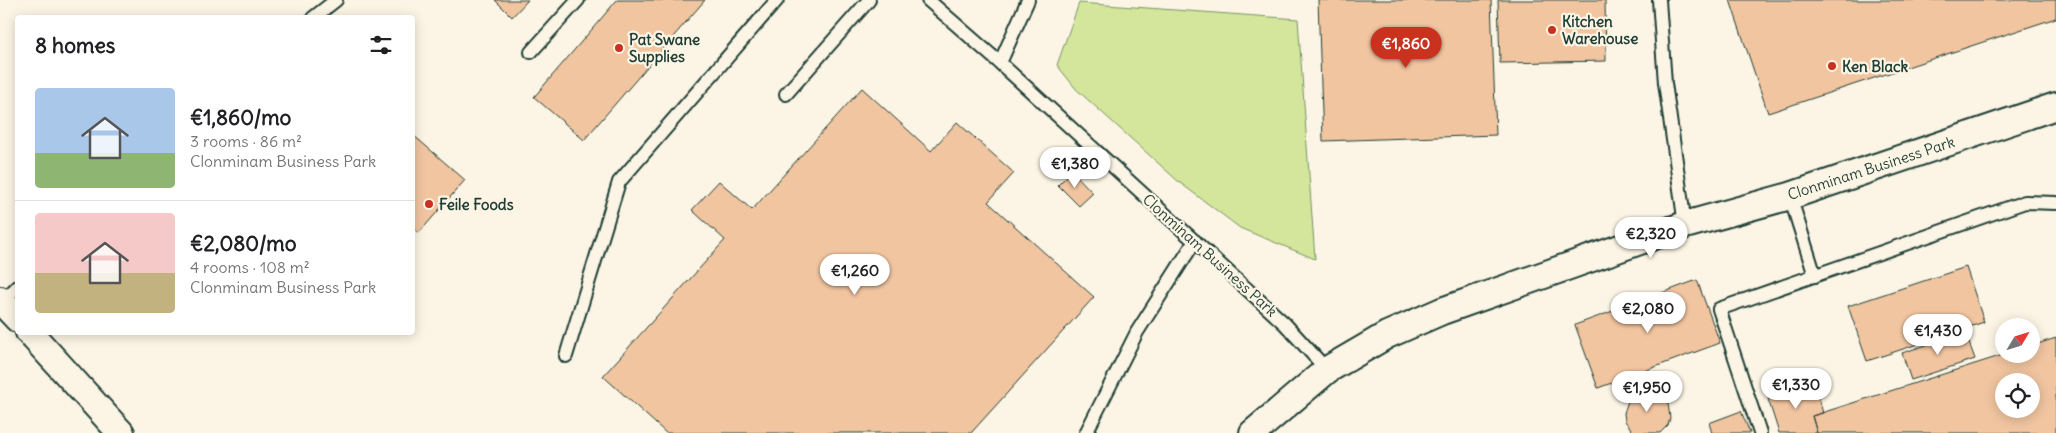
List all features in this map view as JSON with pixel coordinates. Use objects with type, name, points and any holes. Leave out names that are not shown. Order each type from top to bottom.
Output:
[{"type":"street","name":"Clonminam Business Park","points":[[1253,433],[1327,370],[1387,335],[1442,311],[1685,225],[1790,196],[2056,106]]},
{"type":"street","points":[[33,335],[120,433]]},
{"type":"lane","points":[[317,15],[336,0]]},
{"type":"lane","points":[[530,52],[578,0]]},
{"type":"lane","points":[[566,356],[619,182],[777,0]]},
{"type":"lane","points":[[786,94],[869,0]]},
{"type":"lane","name":"Clonminam Business Park","points":[[928,0],[1000,63],[1286,324],[1327,370]]},
{"type":"lane","points":[[1000,63],[1028,0]]},
{"type":"lane","points":[[1659,0],[1665,83],[1685,225]]},
{"type":"lane","points":[[1790,196],[1815,276]]},
{"type":"lane","points":[[1760,433],[1719,310],[2025,202],[2056,203]]},
{"type":"lane","points":[[1086,433],[1137,332],[1196,241]]},
{"type":"green space","points":[[1079,3],[1298,19],[1315,259],[1240,228],[1179,182],[1076,89],[1057,65]]},
{"type":"building","points":[[495,0],[528,0],[512,17]]},
{"type":"building","name":"Pat Swane Supplies","points":[[617,0],[705,0],[584,140],[534,97]]},
{"type":"building","points":[[1318,0],[1491,0],[1496,135],[1323,141]]},
{"type":"building","name":"Kitchen Warehouse","points":[[1498,0],[1605,0],[1606,61],[1500,63]]},
{"type":"building","name":"Ken Black","points":[[1730,0],[2056,0],[2056,18],[1768,113]]},
{"type":"building","points":[[862,88],[931,151],[957,122],[1014,173],[988,202],[1094,297],[971,433],[666,433],[603,376],[725,240],[692,210],[719,181],[752,210]]},
{"type":"building","name":"Feile Foods","points":[[415,137],[465,180],[419,233],[415,230]]},
{"type":"building","points":[[1072,171],[1093,193],[1079,206],[1058,185]]},
{"type":"building","points":[[1966,267],[1984,322],[1867,361],[1848,306]]},
{"type":"building","points":[[1697,280],[1720,343],[1598,388],[1575,325]]},
{"type":"building","points":[[1965,332],[1975,359],[1911,380],[1902,353]]},
{"type":"building","points":[[2056,338],[2056,433],[1817,433],[1812,416],[1995,358],[1995,363],[2040,363],[2040,343]]},
{"type":"building","points":[[1814,383],[1823,413],[1812,416],[1817,433],[1779,433],[1768,399]]},
{"type":"building","points":[[1642,390],[1657,392],[1668,403],[1670,418],[1668,425],[1660,433],[1634,433],[1625,421],[1624,413],[1629,398]]},
{"type":"building","points":[[1741,411],[1750,433],[1712,433],[1709,423]]},
{"type":"place","name":"Kitchen Warehouse","points":[[1552,30]]},
{"type":"place","name":"Pat Swane Supplies","points":[[619,48]]},
{"type":"place","name":"Ken Black","points":[[1832,66]]},
{"type":"place","name":"Feile Foods","points":[[429,204]]}]
